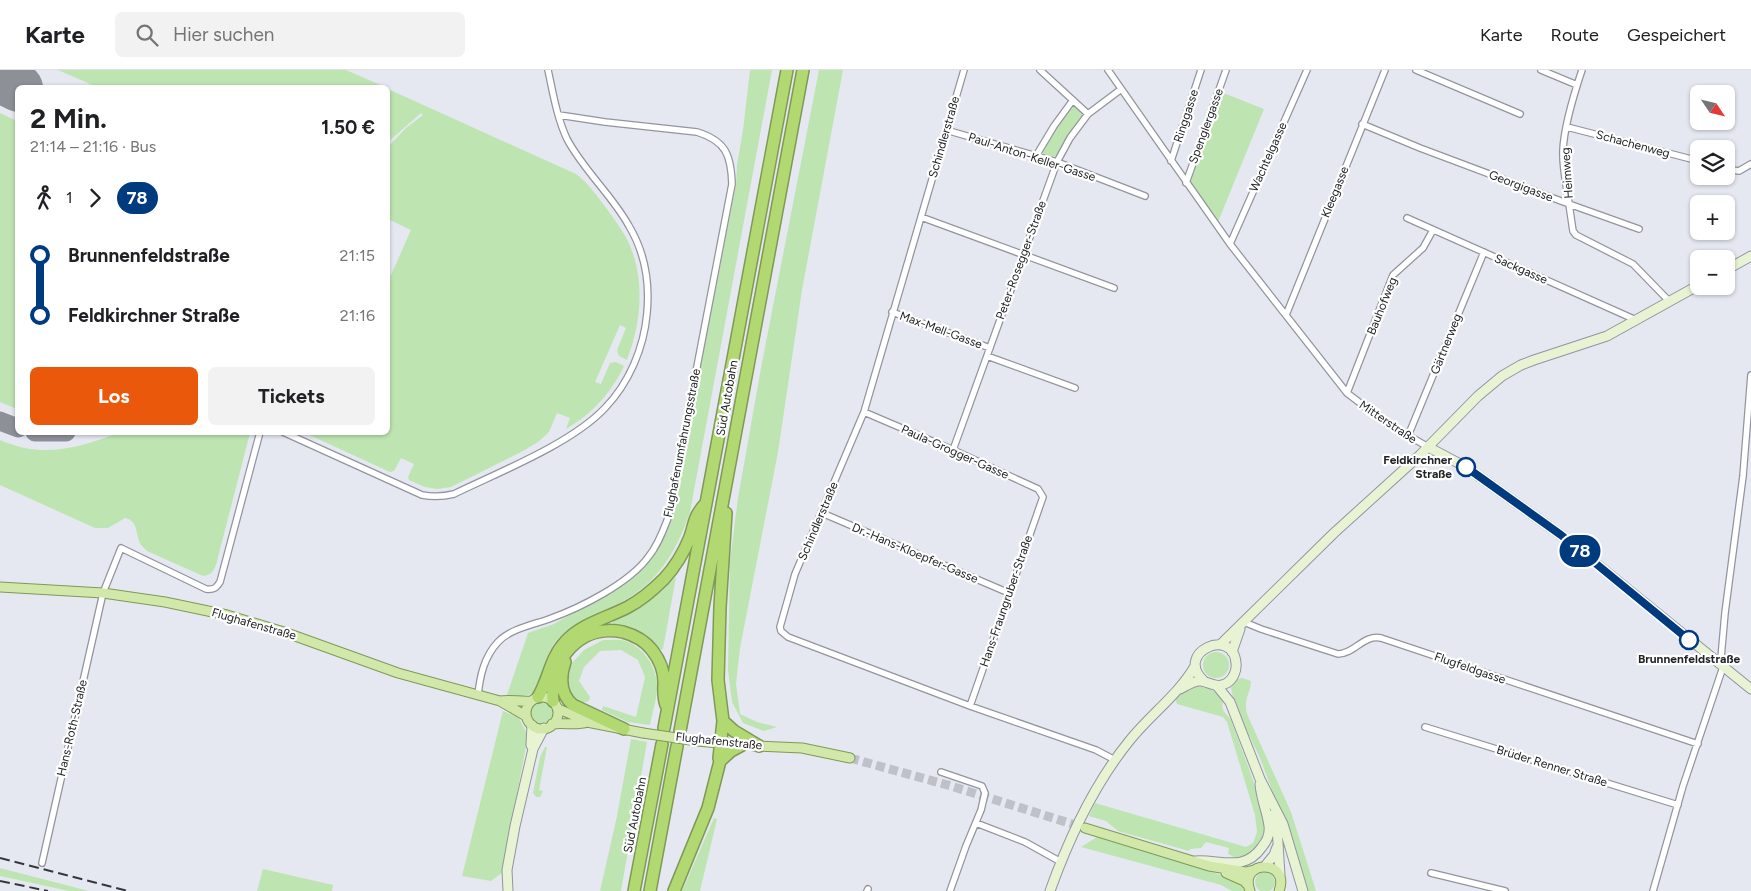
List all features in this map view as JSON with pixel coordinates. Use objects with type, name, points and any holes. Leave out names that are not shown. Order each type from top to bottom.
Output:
[{"type":"highway","name":"Süd Autobahn","points":[[664,728],[787,70]]},
{"type":"highway","name":"Süd Autobahn","points":[[680,731],[803,70]]},
{"type":"highway","points":[[674,891],[708,808],[720,761],[723,721],[718,680],[720,608],[726,531],[726,479]]},
{"type":"highway","points":[[535,699],[542,690],[557,652],[565,641],[577,631],[629,607],[650,593],[665,577],[679,559],[689,538],[697,513],[707,502]]},
{"type":"highway","points":[[555,704],[552,689],[559,664],[571,648],[590,634],[606,630],[627,633],[641,640],[651,649],[660,665],[664,682],[663,696],[667,711]]},
{"type":"highway","points":[[571,648],[563,674],[562,688],[566,699],[572,704],[624,729]]},
{"type":"highway","points":[[723,721],[734,731],[759,746]]},
{"type":"highway","name":"Süd Autobahn","points":[[634,891],[662,744]]},
{"type":"highway","points":[[720,761],[731,751],[742,745]]},
{"type":"highway","points":[[650,891],[678,746]]},
{"type":"main road","name":"Flughafenstraße","points":[[0,587],[104,593],[181,605],[239,618],[284,632],[389,670],[500,701],[526,716],[532,725],[538,728],[561,722],[582,724],[587,722],[697,741],[802,748],[850,758]]},
{"type":"main road","name":"Flughafenstraße","points":[[500,701],[524,702],[545,697],[564,712],[583,718],[587,722]]},
{"type":"main road","points":[[526,716],[526,710],[535,699]]},
{"type":"main road","points":[[548,726],[557,719],[555,704]]},
{"type":"main road","points":[[1085,828],[1209,866],[1244,881],[1249,888]]},
{"type":"main road","points":[[1209,866],[1246,872],[1265,866],[1274,869],[1280,875],[1282,889]]},
{"type":"main road","points":[[1249,888],[1248,880],[1254,870]]},
{"type":"street","points":[[290,435],[422,495],[434,498],[444,497],[454,494],[548,448],[582,427],[604,409],[620,388],[635,362],[646,327],[649,295],[647,274],[641,251],[629,225],[569,142],[559,115],[548,70]]},
{"type":"street","name":"Schindlerstraße","points":[[964,70],[864,412],[795,574],[780,627],[781,631],[788,637],[970,706],[1096,750],[1115,760]]},
{"type":"street","points":[[1040,70],[1088,114]]},
{"type":"street","name":"Mitterstraße","points":[[1108,70],[1113,73],[1120,90],[1230,244],[1347,393],[1362,406],[1408,436],[1466,467],[1561,535],[1751,689]]},
{"type":"street","name":"Ringgasse","points":[[1171,162],[1201,70]]},
{"type":"street","name":"Spenglergasse","points":[[1186,182],[1226,70]]},
{"type":"street","name":"Wachtelgasse","points":[[1230,244],[1307,70]]},
{"type":"street","name":"Kleegasse","points":[[1286,315],[1362,124],[1386,70]]},
{"type":"street","points":[[1416,70],[1520,114]]},
{"type":"street","points":[[1540,70],[1577,85]]},
{"type":"street","name":"Heimweg","points":[[1582,70],[1563,152],[1569,204],[1639,229]]},
{"type":"street","name":"Peter-Rosegger-Straße","points":[[953,450],[1057,162],[1070,138],[1088,114],[1120,90]]},
{"type":"street","points":[[1036,156],[1054,126],[1073,100]]},
{"type":"street","name":"Flughafenumfahrungsstraße","points":[[478,695],[487,657],[498,642],[513,631],[561,614],[603,594],[628,577],[649,557],[660,537],[668,518],[732,184],[728,155],[720,142],[709,136],[697,132],[559,115]]},
{"type":"street","name":"Georgigasse","points":[[1362,124],[1569,204],[1573,231],[1576,235],[1633,264],[1670,302]]},
{"type":"street","name":"Schachenweg","points":[[1568,127],[1690,159]]},
{"type":"street","name":"Paul-Anton-Keller-Gasse","points":[[946,130],[1057,162],[1145,196]]},
{"type":"street","points":[[1735,170],[1739,170],[1751,164]]},
{"type":"street","points":[[921,217],[1114,288]]},
{"type":"street","name":"Sackgasse","points":[[1407,218],[1636,320]]},
{"type":"street","name":"Bauhofweg","points":[[1347,393],[1393,275],[1423,248],[1433,230]]},
{"type":"street","name":"Gärtnerweg","points":[[1408,436],[1484,252]]},
{"type":"street","points":[[1735,265],[1751,256]]},
{"type":"street","points":[[1220,645],[1334,533],[1428,447],[1478,396],[1511,370],[1534,360],[1607,336],[1690,290]]},
{"type":"street","name":"Max-Mell-Gasse","points":[[892,312],[990,348]]},
{"type":"street","name":"Max-Mell-Gasse","points":[[987,356],[1075,388]]},
{"type":"street","points":[[1653,891],[1723,667],[1721,658],[1725,613],[1746,477],[1751,375]]},
{"type":"street","name":"Paula-Grogger-Gasse","points":[[864,412],[1038,489],[1043,497]]},
{"type":"street","points":[[104,593],[121,548],[206,589],[216,588],[220,582],[259,435]]},
{"type":"street","name":"Hans-Fraungruber-Straße","points":[[970,706],[1043,497]]},
{"type":"street","name":"Dr.-Hans-Kloepfer-Gasse","points":[[822,513],[1009,594]]},
{"type":"street","name":"Hans-Roth-Straße","points":[[42,863],[104,593]]},
{"type":"street","points":[[1232,652],[1244,622]]},
{"type":"street","name":"Flugfeldgasse","points":[[1244,622],[1261,630],[1338,654],[1347,652],[1373,637],[1381,638],[1698,744]]},
{"type":"street","points":[[1217,686],[1229,681],[1237,665],[1232,652],[1220,645],[1208,646],[1197,658],[1196,666],[1199,676],[1204,681],[1217,686],[1230,702],[1260,779],[1283,824],[1303,891]]},
{"type":"street","points":[[1050,891],[1061,862],[1092,797],[1115,760],[1136,733],[1175,692],[1196,666]]},
{"type":"street","points":[[1175,692],[1192,682],[1204,681]]},
{"type":"street","points":[[1229,681],[1230,702]]},
{"type":"street","points":[[532,725],[531,745],[533,749]]},
{"type":"street","points":[[508,891],[509,858],[533,749],[548,726]]},
{"type":"street","name":"Brüder Renner Straße","points":[[1425,727],[1678,806]]},
{"type":"street","points":[[941,772],[978,784],[984,789],[984,800],[950,891]]},
{"type":"street","points":[[1194,861],[1209,860],[1221,864],[1235,863],[1248,860],[1259,852],[1265,843],[1269,831],[1267,814],[1261,798],[1260,779]]},
{"type":"street","points":[[1273,806],[1277,826],[1280,875]]},
{"type":"street","points":[[976,823],[1025,842],[1061,862]]},
{"type":"street","points":[[1265,866],[1274,855],[1278,844]]},
{"type":"street","points":[[1431,873],[1505,891]]},
{"type":"green space","points":[[58,70],[346,70],[380,85],[92,85]]},
{"type":"green space","points":[[750,70],[772,70],[690,512],[671,555],[663,567],[643,588],[616,605],[566,631],[553,645],[540,683],[531,694],[521,696],[507,695],[528,633],[554,624],[628,581],[645,567],[658,550],[668,530],[736,185]]},
{"type":"green space","points":[[819,70],[843,70],[802,290],[778,452],[740,648],[736,684],[740,714],[757,722],[777,727],[764,731],[743,723],[732,702],[728,670],[730,561],[738,498],[761,368]]},
{"type":"green space","points":[[390,90],[576,174],[607,209],[630,245],[639,278],[640,292],[638,320],[627,360],[619,356],[617,350],[626,328],[620,325],[595,382],[601,384],[610,363],[616,362],[624,366],[607,394],[592,410],[566,429],[570,418],[557,413],[549,432],[538,442],[451,487],[437,489],[425,487],[409,480],[408,477],[414,464],[401,458],[394,471],[390,472],[309,435],[390,435],[390,277],[411,230],[390,220],[390,145],[406,128],[423,115],[421,113],[390,140]]},
{"type":"green space","points":[[1221,92],[1264,109],[1218,222],[1188,182]]},
{"type":"green space","points":[[1072,104],[1076,104],[1083,111],[1082,116],[1057,155],[1051,158],[1043,154],[1043,148]]},
{"type":"green space","points":[[0,113],[15,120],[15,408],[0,402]]},
{"type":"green space","points":[[113,435],[249,435],[216,565],[210,574],[203,576],[147,551],[139,541],[133,522],[125,518],[108,528],[95,528],[0,485],[0,440],[16,446],[46,450],[76,447]]},
{"type":"green space","points":[[676,577],[663,649],[657,651],[615,626],[612,622],[617,615],[660,593]]},
{"type":"green space","points":[[603,640],[623,640],[632,644],[644,653],[652,666],[655,672],[657,687],[650,725],[628,722],[602,710],[603,706],[636,717],[645,677],[638,660],[621,650],[600,651],[584,667],[579,681],[590,697],[589,701],[581,703],[571,694],[568,681],[572,663],[584,650]]},
{"type":"green space","points":[[1216,652],[1225,656],[1229,665],[1225,674],[1216,678],[1207,674],[1203,665],[1207,656]]},
{"type":"green space","points":[[1242,678],[1251,681],[1246,704],[1247,714],[1291,812],[1316,891],[1306,891],[1260,758],[1235,704],[1231,687],[1235,680]]},
{"type":"green space","points":[[1197,685],[1212,690],[1223,702],[1223,710],[1231,720],[1263,813],[1265,835],[1261,844],[1255,850],[1238,859],[1228,854],[1229,848],[1206,842],[1201,848],[1190,849],[1189,851],[1118,831],[1106,821],[1089,816],[1095,803],[1246,847],[1253,843],[1257,832],[1255,815],[1227,722],[1223,717],[1177,704],[1175,698],[1180,693]]},
{"type":"green space","points":[[542,700],[551,703],[554,712],[551,721],[542,724],[533,721],[530,712],[533,703]]},
{"type":"green space","points":[[503,711],[519,718],[528,736],[502,873],[491,881],[462,876]]},
{"type":"green space","points":[[631,739],[647,742],[621,891],[600,891],[617,816]]},
{"type":"green space","points":[[545,747],[547,747],[539,790],[543,791],[540,797],[536,797],[533,793],[540,757]]},
{"type":"green space","points":[[714,818],[717,819],[700,891],[682,891]]},
{"type":"green space","points":[[1097,837],[1231,878],[1242,885],[1245,891],[1232,891],[1221,885],[1081,847]]},
{"type":"green space","points":[[0,868],[89,891],[69,891],[0,876]]},
{"type":"green space","points":[[263,869],[333,885],[332,891],[257,891]]},
{"type":"green space","points":[[1265,872],[1272,875],[1275,882],[1272,889],[1265,892],[1258,889],[1255,882],[1258,875]]},
{"type":"taxiway","points":[[0,421],[15,427]]},
{"type":"runway","points":[[0,79],[15,86]]},
{"type":"tunnel","points":[[850,758],[951,786],[1082,827]]},
{"type":"railway","points":[[0,858],[128,891]]},
{"type":"railway","points":[[0,881],[48,891]]},
{"type":"bus line","name":"78","points":[[1466,467],[1561,535],[1689,640]]},
{"type":"place","name":"Feldkirchner Straße","points":[[1466,467]]},
{"type":"place","name":"Brunnenfeldstraße","points":[[1689,640]]}]
